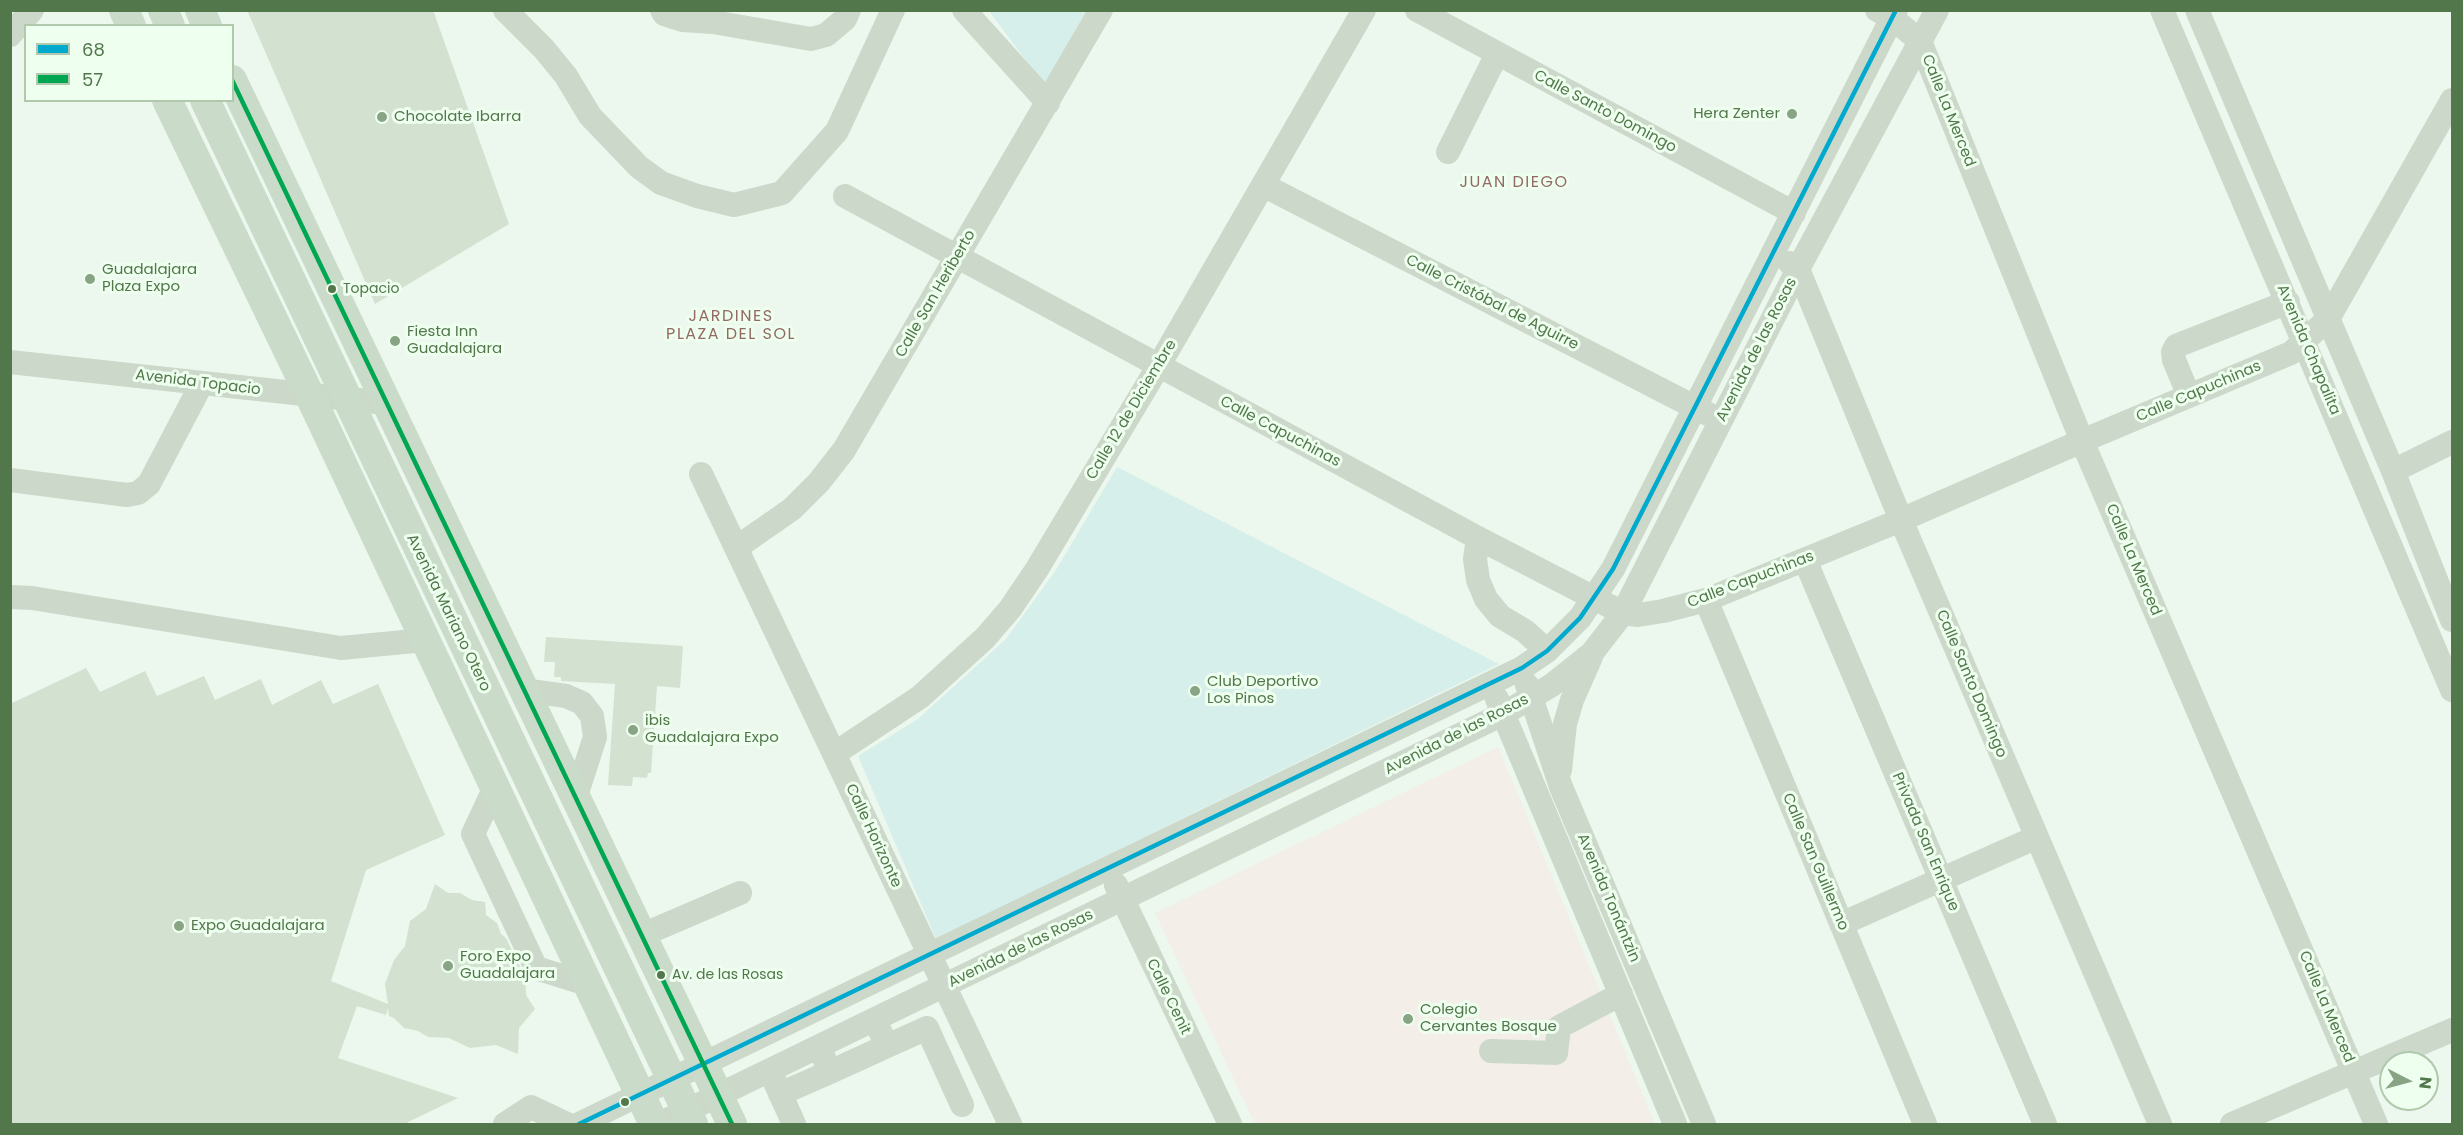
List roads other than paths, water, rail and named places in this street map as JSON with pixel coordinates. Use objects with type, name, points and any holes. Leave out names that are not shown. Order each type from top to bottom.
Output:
[{"type":"main road","points":[[124,10],[130,24]]},
{"type":"main road","points":[[163,10],[169,24]]},
{"type":"main road","points":[[200,10],[206,24]]},
{"type":"main road","points":[[234,84],[732,1125]]},
{"type":"main road","name":"Avenida Mariano Otero","points":[[168,102],[310,396],[640,1095],[657,1125]]},
{"type":"main road","name":"Avenida Mariano Otero","points":[[206,102],[690,1118]]},
{"type":"street","points":[[10,35],[32,10]]},
{"type":"street","points":[[505,10],[566,76],[590,116],[639,166],[661,183],[697,196],[734,205],[782,193],[837,131],[893,10]]},
{"type":"street","points":[[662,10],[664,14],[683,20],[713,22],[811,39],[826,35],[845,19],[849,10]]},
{"type":"street","points":[[964,10],[1048,103]]},
{"type":"street","name":"Calle San Heriberto","points":[[736,548],[792,509],[819,482],[844,450],[1101,10]]},
{"type":"street","name":"Calle 12 de Diciembre","points":[[834,754],[921,697],[985,639],[1010,609],[1037,569],[1158,367],[1364,10]]},
{"type":"street","name":"Calle Santo Domingo","points":[[1417,10],[1794,213]]},
{"type":"street","name":"Avenida de las Rosas","points":[[657,1125],[690,1118],[717,1095],[1503,714],[1530,699],[1592,653],[1623,613],[1798,269],[1936,10]]},
{"type":"street","name":"Avenida Chapalita","points":[[2162,10],[2450,675]]},
{"type":"street","name":"Avenida Chapalita","points":[[2197,10],[2393,471],[2452,620]]},
{"type":"street","name":"Avenida de las Rosas","points":[[579,1125],[1522,668],[1547,651],[1563,637],[1595,598],[1613,570],[1794,213],[1888,13]]},
{"type":"street","name":"Calle La Merced","points":[[1888,13],[1920,42],[2082,441],[2376,1125]]},
{"type":"street","points":[[2177,48],[2207,35]]},
{"type":"street","points":[[1448,152],[1497,54]]},
{"type":"street","name":"Calle Capuchinas","points":[[845,196],[1478,538],[1623,613],[1638,615],[1706,600],[1901,520],[2292,353],[2328,320],[2452,100]]},
{"type":"street","name":"Calle Cristóbal de Aguirre","points":[[1263,185],[1721,420]]},
{"type":"street","points":[[1773,251],[1798,269]]},
{"type":"street","name":"Calle Santo Domingo","points":[[1798,269],[1901,520],[2160,1125]]},
{"type":"street","points":[[2189,396],[2174,360],[2173,352],[2176,346],[2288,302]]},
{"type":"street","name":"Avenida Topacio","points":[[10,362],[386,403]]},
{"type":"street","points":[[10,480],[128,495],[138,493],[149,484],[202,383]]},
{"type":"street","points":[[2393,471],[2452,442]]},
{"type":"street","name":"Calle Horizonte","points":[[701,474],[1010,1125]]},
{"type":"street","points":[[1478,538],[1475,559],[1478,580],[1486,599],[1500,616],[1525,630],[1547,651]]},
{"type":"street","name":"Privada San Enrique","points":[[1804,560],[2045,1125]]},
{"type":"street","points":[[10,597],[32,598],[341,648],[425,640]]},
{"type":"street","name":"Calle San Guillermo","points":[[1706,600],[1925,1125]]},
{"type":"street","points":[[1561,787],[1560,763],[1565,724],[1572,700],[1592,653]]},
{"type":"street","name":"Avenida Tonántzin","points":[[1522,668],[1530,699],[1561,787],[1704,1125]]},
{"type":"street","name":"Avenida Tonántzin","points":[[1491,683],[1675,1125]]},
{"type":"street","points":[[523,690],[566,696],[582,703],[592,716],[595,737],[575,799]]},
{"type":"street","points":[[495,788],[473,834],[537,968],[587,984]]},
{"type":"street","points":[[1841,924],[2037,837]]},
{"type":"street","name":"Calle Cenit","points":[[1109,869],[1230,1125]]},
{"type":"street","points":[[640,936],[740,893]]},
{"type":"street","points":[[1491,1051],[1556,1053],[1558,1027],[1621,994]]},
{"type":"street","points":[[875,1019],[887,1046]]},
{"type":"street","points":[[780,1094],[927,1028],[962,1105]]},
{"type":"street","points":[[2232,1125],[2452,1030]]},
{"type":"street","points":[[819,1046],[830,1072]]},
{"type":"street","points":[[770,1070],[794,1125]]},
{"type":"street","points":[[505,1125],[531,1107],[567,1125]]},
{"type":"place","name":"Hera Zenter","points":[[1792,114]]},
{"type":"place","name":"Chocolate Ibarra","points":[[382,117]]},
{"type":"place","name":"Guadalajara Plaza Expo","points":[[90,279]]},
{"type":"place","name":"Topacio","points":[[332,289]]},
{"type":"place","name":"Fiesta Inn Guadalajara","points":[[395,341]]},
{"type":"place","name":"Club Deportivo Los Pinos","points":[[1195,691]]},
{"type":"place","name":"ibis Guadalajara Expo","points":[[633,730]]},
{"type":"place","name":"Expo Guadalajara","points":[[179,926]]},
{"type":"place","name":"Foro Expo Guadalajara","points":[[448,966]]},
{"type":"place","name":"Av. de las Rosas","points":[[661,975]]},
{"type":"place","name":"Colegio Cervantes Bosque","points":[[1408,1019]]},
{"type":"district","name":"JUAN DIEGO","points":[[1514,183]]},
{"type":"district","name":"JARDINES PLAZA DEL SOL","points":[[731,326]]}]
